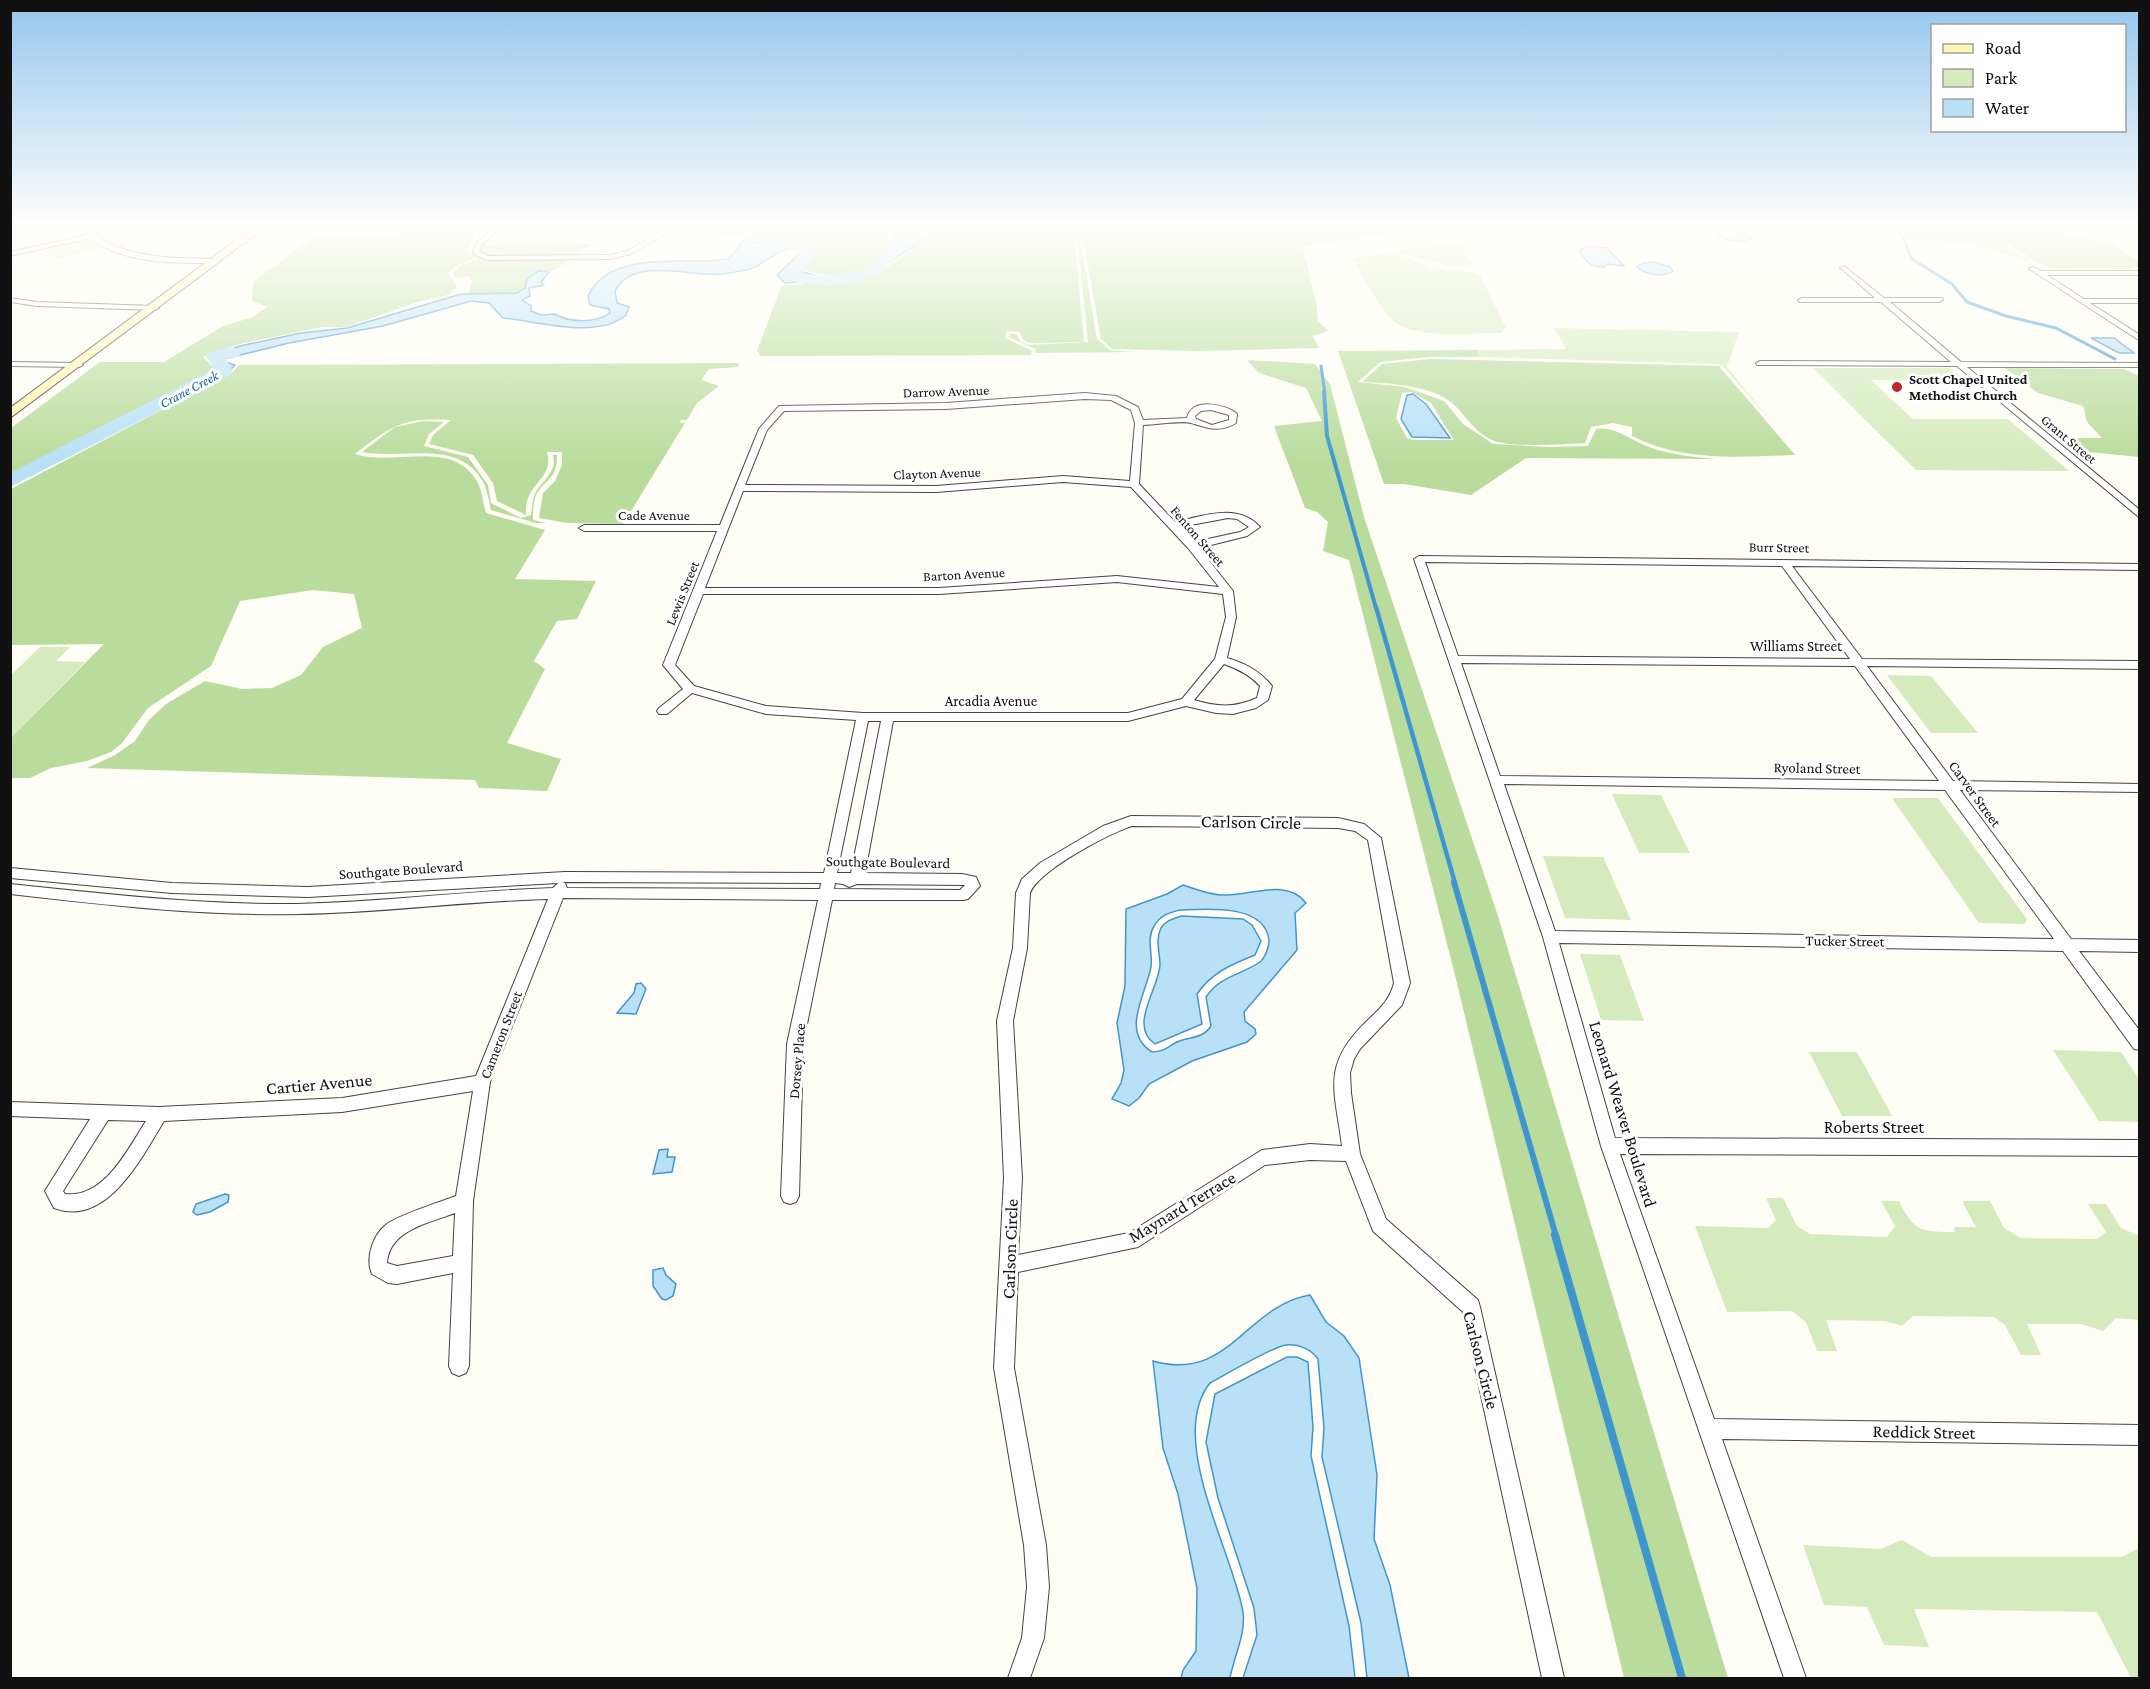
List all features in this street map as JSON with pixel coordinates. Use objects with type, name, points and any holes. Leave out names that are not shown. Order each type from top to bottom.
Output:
[{"type":"main road","points":[[10,414],[159,305]]},
{"type":"street","points":[[62,305],[155,308]]},
{"type":"street","name":"Grant Street","points":[[1889,305],[2139,515]]},
{"type":"street","points":[[2088,305],[2139,339]]},
{"type":"street","points":[[1760,363],[2139,366]]},
{"type":"street","points":[[10,364],[78,365]]},
{"type":"street","name":"Darrow Avenue","points":[[763,429],[780,407],[946,406],[1085,396],[1113,398],[1135,409],[1139,423]]},
{"type":"street","points":[[1134,484],[1139,423],[1192,420]]},
{"type":"street","name":"Lewis Street","points":[[690,689],[669,665],[763,429]]},
{"type":"street","name":"Clayton Avenue","points":[[741,488],[936,489],[1063,479],[1134,484]]},
{"type":"street","name":"Fenton Street","points":[[1134,484],[1192,546],[1228,591]]},
{"type":"street","points":[[1173,526],[1231,514],[1249,519],[1255,527],[1243,534],[1192,546]]},
{"type":"street","name":"Cade Avenue","points":[[584,528],[724,528]]},
{"type":"street","name":"Burr Street","points":[[1419,559],[2139,567]]},
{"type":"street","name":"Leonard Weaver Boulevard","points":[[1419,559],[1550,937],[1609,1146],[1795,1678]]},
{"type":"street","name":"Carver Street","points":[[1784,562],[2139,1044]]},
{"type":"street","name":"Barton Avenue","points":[[700,591],[939,591],[1117,579],[1228,591]]},
{"type":"street","points":[[1221,660],[1242,665],[1256,673],[1266,686],[1262,700],[1241,711],[1209,708],[1186,702],[1221,660],[1231,617],[1228,591]]},
{"type":"street","name":"Williams Street","points":[[1452,659],[2139,665]]},
{"type":"street","points":[[663,711],[690,689]]},
{"type":"street","name":"Arcadia Avenue","points":[[690,689],[766,710],[863,717],[1128,717],[1186,702]]},
{"type":"street","name":"Dorsey Place","points":[[790,1196],[795,1044],[863,717]]},
{"type":"street","points":[[825,894],[857,878],[888,717]]},
{"type":"street","name":"Ryoland Street","points":[[1495,780],[2139,788]]},
{"type":"street","name":"Carlson Circle","points":[[1019,1678],[1033,1638],[1038,1587],[1035,1545],[1004,1368],[1013,1178],[1005,1021],[1020,948],[1023,893],[1034,874],[1120,824],[1131,821],[1338,823],[1359,827],[1374,838],[1402,983],[1397,1001],[1354,1044],[1346,1058],[1342,1073],[1343,1094],[1352,1154],[1379,1225],[1472,1307],[1553,1678]]},
{"type":"street","name":"Southgate Boulevard","points":[[10,873],[172,888],[308,892],[565,877],[962,879],[971,881],[973,886],[963,895],[557,893],[497,895],[382,906],[284,909],[158,905],[10,889]]},
{"type":"street","name":"Cameron Street","points":[[459,1366],[464,1201],[482,1082],[565,877]]},
{"type":"street","name":"Tucker Street","points":[[1550,937],[2139,946]]},
{"type":"street","name":"Cartier Avenue","points":[[10,1109],[102,1114],[159,1114],[342,1105],[482,1082]]},
{"type":"street","points":[[102,1114],[54,1191],[60,1202],[76,1204],[104,1191],[159,1114]]},
{"type":"street","name":"Roberts Street","points":[[1609,1146],[2139,1148]]},
{"type":"street","name":"Maynard Terrace","points":[[1010,1265],[1132,1241],[1262,1158],[1310,1152],[1352,1154]]},
{"type":"street","points":[[461,1263],[397,1275],[388,1274],[378,1268],[378,1254],[385,1238],[394,1229],[464,1201]]},
{"type":"street","name":"Reddick Street","points":[[1708,1429],[2139,1435]]},
{"type":"green space","points":[[262,305],[409,305],[346,327],[322,327],[239,344],[203,357],[217,371],[214,374],[11,478],[11,428],[100,362],[164,362],[223,326],[253,317],[267,307]]},
{"type":"green space","points":[[774,305],[1081,305],[1084,342],[1030,343],[1023,340],[1020,332],[1007,331],[1005,338],[1032,351],[1031,355],[761,356],[757,351]]},
{"type":"green space","points":[[1084,305],[1091,305],[1097,339],[1110,350],[1133,352],[1036,353],[1035,349],[1009,337],[1010,334],[1016,334],[1020,341],[1028,345],[1088,342]]},
{"type":"green space","points":[[1095,305],[1316,305],[1318,321],[1328,331],[1313,336],[1319,348],[1196,351],[1112,349],[1101,339]]},
{"type":"green space","points":[[1381,305],[1495,305],[1506,328],[1501,333],[1432,333],[1406,328],[1391,318]]},
{"type":"green space","points":[[1554,328],[1739,332],[1727,367],[1770,420],[1723,366],[1718,364],[1479,357],[1478,350],[1566,349]]},
{"type":"green space","points":[[1478,350],[1479,357],[1428,357],[1380,362],[1358,382],[1405,387],[1444,401],[1463,424],[1493,444],[1588,446],[1596,429],[1603,428],[1660,450],[1716,459],[1526,458],[1471,495],[1404,484],[1384,484],[1338,351]],"holes":[[[1411,392],[1431,403],[1454,440],[1407,438],[1396,418],[1402,393]]]},
{"type":"green space","points":[[1430,359],[1719,366],[1795,455],[1733,457],[1691,454],[1651,444],[1632,436],[1632,427],[1613,423],[1591,427],[1585,443],[1510,444],[1485,436],[1453,404],[1439,395],[1418,388],[1362,382],[1382,364]]},
{"type":"green space","points":[[1247,360],[1315,364],[1330,384],[1364,517],[1497,913],[1728,1678],[1624,1678],[1455,975],[1349,560],[1323,551],[1328,522],[1317,512],[1305,508],[1274,426],[1322,421],[1306,388],[1259,373]]},
{"type":"green space","points":[[739,363],[738,367],[709,369],[701,380],[719,386],[697,403],[687,420],[681,420],[680,423],[685,423],[623,524],[567,523],[539,518],[543,493],[555,481],[562,465],[562,452],[547,452],[546,471],[528,498],[526,515],[497,501],[493,483],[473,455],[429,444],[433,435],[451,420],[421,420],[399,425],[379,436],[355,454],[387,458],[421,456],[452,460],[466,468],[477,481],[486,513],[545,530],[515,579],[596,581],[577,619],[557,621],[534,661],[545,669],[507,743],[561,759],[547,791],[479,788],[475,780],[87,768],[115,755],[135,741],[149,720],[166,704],[205,681],[242,689],[272,688],[301,675],[323,647],[362,628],[354,594],[313,590],[240,601],[211,666],[148,708],[122,743],[111,752],[87,761],[51,768],[30,778],[11,778],[11,738],[104,644],[11,645],[11,489],[232,373],[239,365]]},
{"type":"green space","points":[[1813,368],[1950,368],[1964,379],[1871,380],[1913,419],[2008,419],[2069,471],[1916,470]]},
{"type":"green space","points":[[2005,368],[2124,369],[2139,376],[2139,457],[2080,451],[2066,438],[2102,438],[2087,422],[2083,406],[2038,393]]},
{"type":"green space","points":[[219,374],[226,374],[11,486],[11,481]]},
{"type":"green space","points":[[423,421],[444,422],[429,434],[424,446],[468,457],[488,485],[491,503],[521,518],[531,515],[534,496],[551,472],[554,462],[553,455],[557,455],[554,473],[538,492],[534,502],[533,520],[546,523],[536,523],[491,510],[482,480],[471,467],[458,459],[427,453],[362,452],[395,427]]},
{"type":"green space","points":[[40,647],[70,647],[56,661],[85,662],[11,738],[11,675]]},
{"type":"green space","points":[[1887,675],[1931,676],[1978,733],[1931,733]]},
{"type":"green space","points":[[1612,794],[1661,795],[1690,853],[1639,853]]},
{"type":"green space","points":[[1892,798],[1938,798],[2027,919],[2025,924],[1979,923]]},
{"type":"green space","points":[[1543,856],[1603,857],[1631,920],[1565,918]]},
{"type":"green space","points":[[1580,954],[1620,955],[1644,1021],[1601,1020]]},
{"type":"green space","points":[[2053,1050],[2121,1052],[2139,1079],[2139,1122],[2099,1121]]},
{"type":"green space","points":[[1809,1052],[1857,1052],[1892,1116],[1842,1116]]},
{"type":"green space","points":[[1766,1198],[1783,1198],[1797,1226],[1810,1234],[1887,1237],[1895,1226],[1881,1201],[1899,1201],[1909,1219],[1920,1228],[1934,1232],[1955,1232],[1954,1227],[1976,1227],[1962,1201],[1990,1201],[2004,1228],[2021,1238],[2097,1239],[2106,1232],[2088,1204],[2106,1204],[2121,1228],[2139,1236],[2139,1320],[2116,1318],[2103,1331],[2082,1324],[2027,1324],[2041,1355],[2021,1355],[2005,1325],[1994,1317],[1913,1316],[1902,1326],[1885,1321],[1826,1320],[1837,1351],[1817,1351],[1806,1322],[1792,1311],[1727,1312],[1695,1226],[1768,1228],[1776,1220]]},
{"type":"green space","points":[[1902,1540],[1931,1557],[2122,1557],[2139,1548],[2139,1678],[2131,1678],[2097,1612],[1914,1609],[1929,1647],[1884,1645],[1867,1607],[1824,1605],[1803,1545],[1880,1549]]},
{"type":"water","points":[[425,305],[458,305],[383,326],[289,343],[224,359],[225,362],[235,365],[226,374],[219,374],[222,369],[209,357],[240,346],[301,333],[347,328]]},
{"type":"water","points":[[491,305],[529,305],[531,311],[541,315],[555,314],[575,320],[597,319],[610,313],[609,309],[590,305],[622,305],[629,307],[626,315],[614,322],[583,328],[503,318]]},
{"type":"water","points":[[2091,338],[2114,338],[2134,353],[2119,353]]},
{"type":"water","points":[[1413,394],[1426,404],[1450,438],[1412,437],[1401,419],[1407,395]]},
{"type":"water","points":[[1183,885],[1220,895],[1278,890],[1298,895],[1306,903],[1295,913],[1297,950],[1244,1012],[1245,1021],[1255,1029],[1256,1034],[1247,1042],[1192,1061],[1149,1084],[1139,1098],[1129,1106],[1112,1099],[1121,1083],[1124,1070],[1117,1023],[1125,986],[1126,909],[1167,894]],"holes":[[[1218,909],[1246,914],[1257,920],[1265,929],[1269,941],[1265,955],[1260,962],[1224,980],[1206,997],[1211,1026],[1203,1034],[1152,1052],[1143,1044],[1136,1023],[1151,967],[1150,941],[1156,922],[1165,915],[1180,910]]]},
{"type":"water","points":[[1181,916],[1243,919],[1252,925],[1261,941],[1255,955],[1215,975],[1197,994],[1202,1024],[1155,1044],[1147,1036],[1144,1017],[1160,965],[1159,933],[1165,923]]},
{"type":"water","points":[[641,983],[646,989],[636,1014],[617,1013],[634,993],[636,984]]},
{"type":"water","points":[[668,1149],[667,1157],[675,1157],[672,1172],[653,1174],[659,1150]]},
{"type":"water","points":[[225,1194],[229,1195],[228,1202],[210,1212],[197,1215],[193,1212],[196,1204]]},
{"type":"water","points":[[663,1268],[666,1275],[676,1284],[673,1296],[666,1300],[662,1299],[653,1286],[653,1270]]},
{"type":"water","points":[[1310,1295],[1326,1322],[1344,1336],[1359,1358],[1377,1475],[1374,1539],[1390,1585],[1409,1678],[1367,1678],[1361,1623],[1322,1457],[1324,1428],[1318,1359],[1304,1348],[1286,1345],[1210,1383],[1198,1406],[1195,1434],[1198,1464],[1206,1496],[1237,1587],[1243,1620],[1230,1678],[1181,1678],[1183,1670],[1196,1651],[1197,1588],[1178,1494],[1163,1448],[1153,1361],[1179,1365],[1200,1362],[1219,1353],[1269,1313],[1288,1302]]},
{"type":"water","points":[[1287,1357],[1297,1357],[1308,1362],[1313,1427],[1311,1456],[1349,1626],[1355,1678],[1243,1678],[1257,1635],[1254,1608],[1218,1498],[1206,1442],[1215,1394]]},
{"type":"waterway","points":[[1975,305],[2006,316],[2056,328],[2115,359]]},
{"type":"waterway","name":"Crane Creek","points":[[10,481],[224,371],[215,356],[233,352]]},
{"type":"waterway","points":[[1321,366],[1325,394]]},
{"type":"waterway","points":[[1324,392],[1327,436],[1376,608]]},
{"type":"waterway","points":[[1376,607],[1455,883]]},
{"type":"waterway","points":[[1454,882],[1556,1236]]},
{"type":"waterway","points":[[1555,1235],[1682,1678]]},
{"type":"place","name":"Scott Chapel United Methodist Church","points":[[1897,387]]}]
